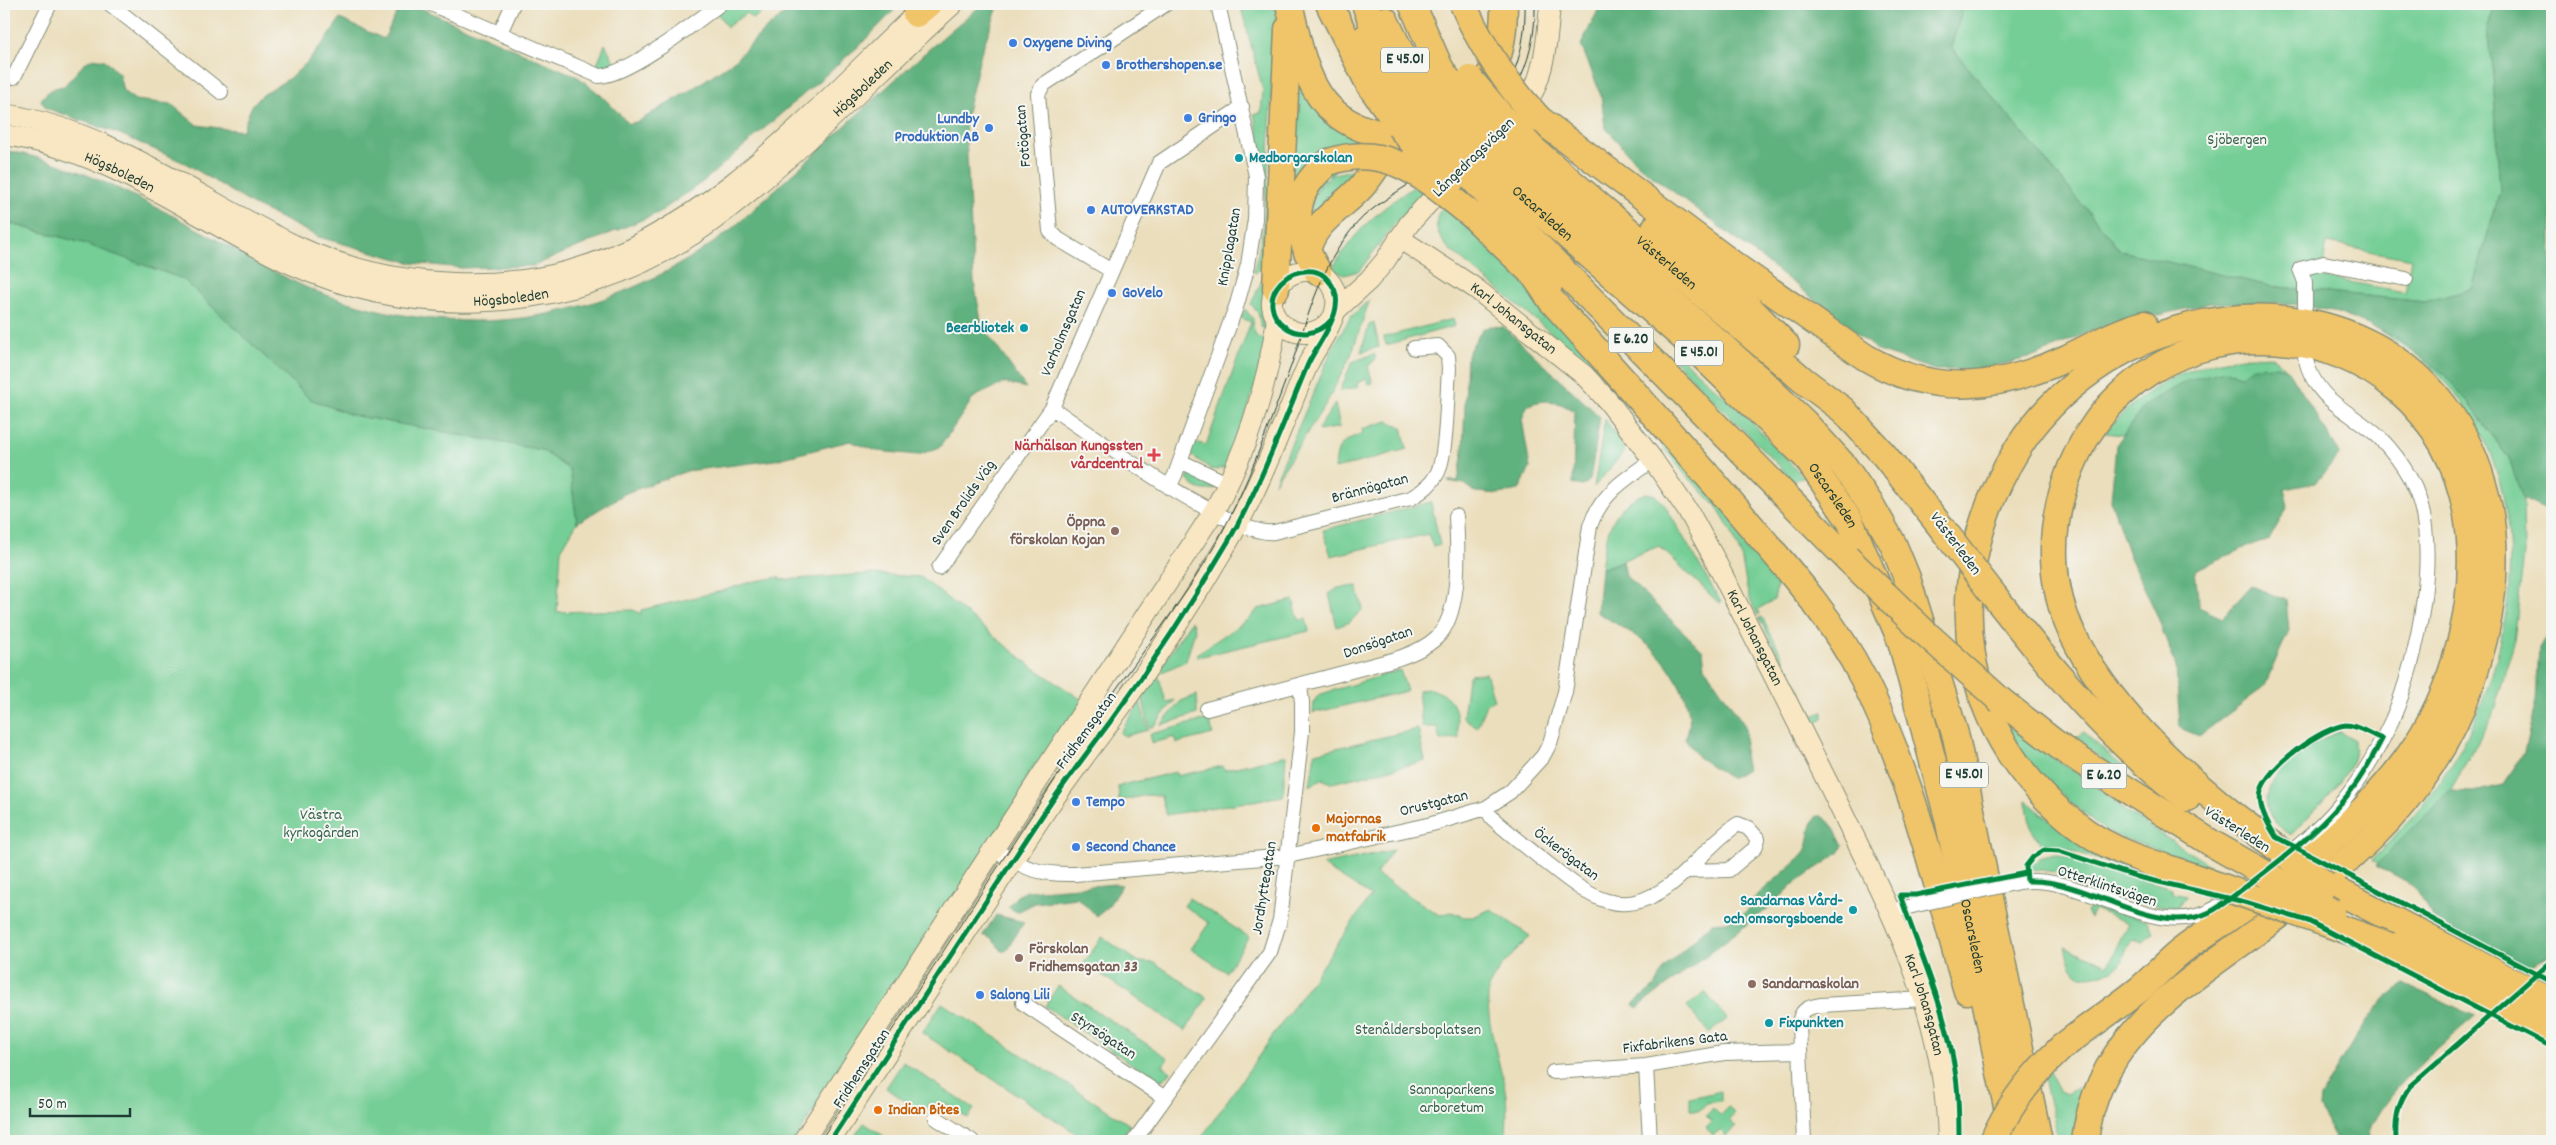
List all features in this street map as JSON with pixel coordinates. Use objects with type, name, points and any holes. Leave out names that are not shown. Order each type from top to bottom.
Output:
[{"type":"highway","points":[[1289,4],[1310,79],[1321,98],[1332,109],[1358,127],[1370,132],[1431,110]]},
{"type":"highway","points":[[1276,289],[1289,4]]},
{"type":"highway","points":[[1329,4],[1369,84],[1431,110],[1473,216]]},
{"type":"highway","name":"E 6.20","points":[[1349,4],[1354,18],[1397,96],[1431,110]]},
{"type":"highway","name":"E 6.20","points":[[1365,4],[1376,39],[1390,70],[1431,110],[1456,161],[1513,175],[1770,481]]},
{"type":"highway","name":"Oscarsleden","points":[[1376,4],[1431,110],[1739,361],[1805,424],[1844,466],[1871,505],[1893,544],[1907,578],[1956,737],[2039,1141]]},
{"type":"highway","name":"Oscarsleden","points":[[1412,4],[1440,68],[1431,110]]},
{"type":"highway","name":"E 6.20","points":[[1420,4],[1431,110]]},
{"type":"highway","points":[[1463,4],[1479,41],[1499,73],[1516,96],[1539,119],[1561,148],[1656,229],[1733,291],[1815,375],[1843,410]]},
{"type":"highway","points":[[1431,110],[1428,129],[1457,114],[1480,92],[1492,73],[1500,50],[1504,4]]},
{"type":"highway","points":[[1319,269],[1311,236],[1318,227],[1363,185],[1431,110]]},
{"type":"highway","points":[[1539,119],[1722,257],[1865,357],[1880,366],[1916,380],[1931,384],[1964,386],[2003,381],[2064,359],[2105,339],[2139,326],[2194,314],[2219,313],[2235,318]]},
{"type":"highway","points":[[1319,269],[1298,222],[1299,200],[1309,181],[1328,162],[1355,155],[1384,158],[1429,182],[1473,216],[1534,275],[1558,292],[1770,481]]},
{"type":"highway","name":"Oscarsleden","points":[[1513,175],[1806,457],[1850,521],[1901,642],[1948,818],[2014,1141]]},
{"type":"highway","name":"Västerleden","points":[[1513,175],[1843,410],[1885,456],[2045,661],[2105,728],[2173,788],[2223,827],[2391,946],[2552,1030]]},
{"type":"highway","points":[[1534,275],[1550,300],[1701,467],[1796,579],[1819,608],[1863,678],[1902,770],[1980,1035],[2000,1074]]},
{"type":"highway","points":[[2085,1141],[2092,1109],[2100,1086],[2118,1053],[2145,1019],[2184,986],[2296,902],[2352,856],[2380,829],[2412,792],[2437,756],[2459,713],[2476,669],[2487,622],[2493,553],[2487,498],[2474,457],[2461,432],[2432,391],[2385,352],[2342,330],[2308,320],[2278,316],[2235,318],[2180,328],[2142,341],[2092,371],[2053,406],[2024,439],[1999,482],[1983,522],[1970,586],[1969,633],[1973,666],[1980,693],[1999,738],[2018,765],[2063,814],[2090,835],[2121,851],[2194,876],[2391,946]]},
{"type":"highway","points":[[1993,1141],[2019,1094],[2034,1074],[2061,1048],[2143,986],[2185,948],[2318,853],[2349,825],[2380,793],[2424,735],[2436,710],[2450,672],[2468,601],[2471,554],[2466,507],[2460,484],[2444,448],[2417,409],[2368,368],[2349,357],[2328,350],[2286,341],[2259,339],[2206,347],[2167,362],[2142,375],[2109,404],[2084,438],[2072,462],[2056,517],[2053,554],[2058,591],[2072,632],[2091,666],[2112,696],[2182,774],[2223,827],[2326,884],[2552,1002]]},
{"type":"highway","name":"Västerleden","points":[[1770,481],[1923,631],[2001,701],[2064,750],[2223,827]]},
{"type":"street","points":[[14,76],[50,4]]},
{"type":"street","points":[[110,4],[220,92]]},
{"type":"street","points":[[431,4],[598,76],[606,76],[639,61],[720,4]]},
{"type":"street","points":[[500,33],[513,4]]},
{"type":"street","name":"Högsboleden","points":[[4,135],[43,142],[110,167],[290,264],[351,287],[416,299],[461,303],[534,298],[607,278],[654,256],[704,227],[783,163],[953,4]]},
{"type":"street","name":"Fotögatan","points":[[1110,270],[1058,239],[1050,231],[1038,94],[1042,85],[1166,4]]},
{"type":"street","name":"Knipplagatan","points":[[1169,487],[1237,304],[1249,256],[1255,219],[1256,176],[1218,4]]},
{"type":"street","name":"Långedragsvägen","points":[[1319,269],[1348,282],[1358,278],[1396,242],[1432,198],[1515,120],[1536,87],[1541,72],[1550,4]]},
{"type":"street","name":"Högsboleden","points":[[4,114],[55,126],[104,143],[167,174],[292,244],[346,266],[428,282],[511,281],[575,270],[617,254],[703,206],[773,148],[923,7]]},
{"type":"street","name":"Varholmsgatan","points":[[1052,408],[1110,270],[1159,163],[1242,107]]},
{"type":"street","name":"Långedragsvägen","points":[[1334,314],[1369,280],[1385,261],[1396,242]]},
{"type":"street","name":"Karl Johansgatan","points":[[1396,242],[1475,288],[1584,375],[1608,401],[1653,460],[1690,514],[1713,556],[1891,911],[1924,999],[1944,1079],[1948,1141]]},
{"type":"street","points":[[2305,306],[2305,282],[2300,269],[2310,266],[2324,263],[2406,279]]},
{"type":"street","points":[[1276,289],[1283,280],[1295,273],[1319,269],[1337,297],[1334,314],[1319,330],[1302,334],[1288,329],[1277,319]]},
{"type":"street","name":"Fridhemsgatan","points":[[803,1141],[1214,511],[1229,484],[1243,454],[1261,399],[1277,319],[1272,302],[1276,289]]},
{"type":"street","name":"Fridhemsgatan","points":[[830,1141],[1012,860],[1074,769],[1134,687],[1238,524],[1313,352],[1334,314]]},
{"type":"street","name":"Brännögatan","points":[[1238,524],[1268,533],[1274,532],[1412,498],[1421,493],[1433,481],[1441,465],[1450,369],[1448,356],[1443,349],[1433,345],[1414,348]]},
{"type":"street","name":"Otterklintsvägen","points":[[1891,911],[2019,882],[2056,882],[2149,915],[2177,919],[2202,915],[2216,908],[2307,837],[2342,802],[2368,767],[2392,719],[2407,674],[2424,594],[2426,563],[2422,511],[2412,481],[2393,453],[2380,438],[2321,392],[2308,369],[2305,357]]},
{"type":"street","points":[[1052,408],[1169,487],[1238,524]]},
{"type":"street","name":"Sven Brolids Väg","points":[[939,568],[1052,408]]},
{"type":"street","name":"Orustgatan","points":[[993,848],[1031,870],[1049,874],[1288,856],[1432,824],[1486,808],[1510,792],[1543,756],[1550,744],[1565,692],[1590,526],[1596,510],[1604,498],[1619,483],[1653,460]]},
{"type":"street","points":[[1180,461],[1229,484]]},
{"type":"street","name":"Donsögatan","points":[[1208,709],[1300,686],[1410,654],[1439,635],[1452,611],[1456,572],[1456,516]]},
{"type":"street","name":"Jordhyttegatan","points":[[1134,1141],[1270,952],[1280,920],[1302,732],[1300,686]]},
{"type":"street","name":"Öckerögatan","points":[[1486,808],[1492,818],[1585,893],[1615,904],[1642,902],[1656,895],[1688,871],[1738,824],[1748,828],[1758,840],[1755,848],[1729,870],[1688,871]]},
{"type":"street","points":[[1804,1141],[1799,1017],[1807,1008],[1924,999]]},
{"type":"street","name":"Styrsögatan","points":[[1023,1003],[1166,1098]]},
{"type":"street","name":"Fixfabrikens Gata","points":[[1553,1072],[1646,1066],[1724,1053],[1800,1051]]},
{"type":"street","points":[[1646,1066],[1650,1141]]},
{"type":"street","points":[[936,1118],[972,1141]]},
{"type":"green space","points":[[401,4],[411,4],[578,77],[602,96],[629,124],[639,121],[692,89],[735,60],[760,34],[796,4],[900,4],[860,45],[704,181],[658,213],[533,266],[462,268],[412,263],[319,237],[252,204],[187,164],[120,134],[46,108],[41,100],[51,90],[64,86],[85,63],[93,58],[105,60],[119,74],[123,91],[135,100],[171,104],[197,125],[242,131],[254,103],[261,96],[299,70],[318,49],[340,19],[384,39]]},
{"type":"green space","points":[[726,4],[772,4],[753,19],[746,13],[727,27],[716,11]]},
{"type":"green space","points":[[983,4],[999,4],[981,53],[965,120],[974,282],[982,326],[1026,388],[1004,383],[974,397],[940,447],[918,455],[877,451],[850,441],[775,460],[687,471],[626,493],[577,523],[570,470],[542,450],[352,415],[310,399],[183,279],[83,243],[4,222],[4,150],[64,166],[94,178],[152,205],[299,284],[373,309],[423,318],[474,321],[523,318],[572,308],[620,293],[667,271],[730,231],[904,71]]},
{"type":"green space","points":[[1240,4],[1276,4],[1264,261],[1256,273],[1253,271],[1262,232],[1265,192],[1264,172],[1254,114],[1261,113],[1263,90]]},
{"type":"green space","points":[[1601,4],[1964,4],[1951,47],[2121,251],[2269,286],[2425,302],[2472,289],[2500,191],[2493,75],[2487,31],[2495,4],[2552,4],[2552,513],[2523,499],[2509,459],[2470,404],[2443,373],[2393,335],[2333,311],[2286,303],[2211,303],[2091,331],[2036,356],[1983,369],[1935,370],[1878,351],[1800,288],[1637,164],[1605,127],[1601,95],[1581,45]]},
{"type":"green space","name":"Sjöbergen","points":[[1964,4],[2495,4],[2487,31],[2493,75],[2500,191],[2472,289],[2425,302],[2269,286],[2121,251],[1951,47]],"holes":[[[2327,243],[2411,259],[2405,292],[2321,277]]]},
{"type":"green space","points":[[605,44],[617,67],[604,71],[596,67]]},
{"type":"green space","points":[[1293,64],[1359,139],[1358,144],[1284,228]]},
{"type":"green space","points":[[1372,165],[1312,226],[1311,206],[1315,194],[1326,176]]},
{"type":"green space","points":[[1418,184],[1426,189],[1394,225],[1359,271],[1344,275],[1332,269],[1350,243],[1369,221]]},
{"type":"green space","points":[[1445,205],[1550,309],[1780,574],[1774,600],[1758,609],[1760,614],[1757,615],[1748,594],[1741,556],[1731,531],[1716,506],[1683,472],[1648,427],[1590,365],[1449,249],[1441,239],[1437,227],[1440,210]]},
{"type":"green space","name":"Västra kyrkogården","points":[[4,222],[83,243],[183,279],[310,399],[352,415],[542,450],[570,470],[577,523],[561,550],[557,612],[633,610],[641,614],[641,610],[722,591],[750,582],[779,577],[781,580],[869,574],[921,577],[1031,666],[1084,701],[794,1141],[4,1141]]},
{"type":"green space","points":[[1269,265],[1270,332],[1261,327],[1258,313],[1251,304]]},
{"type":"green space","points":[[1370,299],[1351,355],[1327,402],[1274,484],[1333,347],[1350,318]]},
{"type":"green space","points":[[1245,309],[1253,319],[1253,328],[1256,336],[1268,341],[1259,375],[1228,467],[1212,470],[1187,452],[1194,442],[1206,445],[1251,322],[1241,318]]},
{"type":"green space","points":[[1453,319],[1455,326],[1386,345],[1384,337]]},
{"type":"green space","points":[[1374,323],[1379,347],[1361,352],[1369,325]]},
{"type":"green space","points":[[1491,326],[1504,327],[1600,417],[1590,480],[1583,486],[1573,484],[1575,412],[1558,403],[1546,401],[1527,406],[1522,419],[1530,468],[1519,490],[1499,494],[1475,492],[1465,484],[1448,481],[1458,481],[1463,452],[1467,355],[1482,329]]},
{"type":"green space","points":[[2380,330],[2393,335],[2443,373],[2470,404],[2509,459],[2523,499],[2524,553],[2514,643],[2492,717],[2450,791],[2378,863],[2372,860],[2413,815],[2441,780],[2475,720],[2493,669],[2505,616],[2510,562],[2505,508],[2491,457],[2467,410],[2432,368]]},
{"type":"green space","points":[[1675,352],[1746,416],[1804,478],[1793,480],[1675,361]]},
{"type":"green space","points":[[1374,354],[1376,358],[1368,367],[1373,383],[1369,384],[1367,379],[1357,383],[1358,387],[1340,391],[1352,362]]},
{"type":"green space","points":[[2251,356],[2272,357],[2289,371],[2276,366],[2242,375],[2224,371],[2146,404],[2123,435],[2105,433],[2136,402],[2152,389],[2170,379],[2208,364]]},
{"type":"green space","points":[[2276,366],[2289,371],[2340,454],[2315,483],[2284,489],[2288,506],[2269,540],[2244,548],[2195,570],[2199,607],[2222,618],[2251,586],[2286,600],[2289,630],[2264,687],[2199,736],[2180,728],[2176,667],[2157,615],[2129,555],[2111,501],[2116,445],[2146,404],[2188,380],[2224,371],[2242,375],[2253,367]]},
{"type":"green space","points":[[1335,404],[1340,427],[1319,431],[1318,429]]},
{"type":"green space","points":[[1605,419],[1623,446],[1623,453],[1594,487]]},
{"type":"green space","points":[[1388,421],[1402,427],[1407,449],[1335,469],[1337,454],[1341,445],[1363,433],[1362,429]]},
{"type":"green space","points":[[1190,475],[1196,475],[1216,488],[1199,489],[1189,482],[1187,478]]},
{"type":"green space","points":[[1646,493],[1655,495],[1664,504],[1721,602],[1719,603],[1659,546],[1601,569],[1608,534],[1617,514],[1634,498]]},
{"type":"green space","points":[[1431,502],[1440,545],[1433,547],[1428,534],[1331,556],[1323,530]]},
{"type":"green space","points":[[1623,561],[1626,576],[1703,651],[1705,667],[1745,726],[1744,757],[1747,769],[1730,778],[1698,757],[1685,738],[1689,727],[1689,715],[1681,688],[1674,675],[1657,653],[1642,640],[1597,612],[1601,569]]},
{"type":"green space","points":[[1357,586],[1363,609],[1350,622],[1337,627],[1329,594],[1338,588]]},
{"type":"green space","points":[[1293,600],[1299,620],[1306,619],[1309,631],[1198,657],[1198,653],[1250,618],[1258,609]]},
{"type":"green space","points":[[1762,617],[1813,716],[1823,712],[1823,719],[1814,724],[1759,618]]},
{"type":"green space","points":[[1191,621],[1195,630],[1186,661],[1158,674],[1166,702],[1175,700],[1153,727],[1149,727],[1142,696]]},
{"type":"green space","points":[[2552,626],[2552,955],[2527,967],[2469,941],[2433,918],[2413,885],[2376,865],[2450,791],[2474,792],[2503,785],[2524,752],[2536,701],[2539,648]]},
{"type":"green space","points":[[1400,670],[1407,691],[1313,713],[1314,702],[1318,695]]},
{"type":"green space","points":[[1486,673],[1494,700],[1486,704],[1477,728],[1463,717],[1468,679],[1470,675]]},
{"type":"green space","points":[[1431,689],[1447,697],[1454,707],[1459,738],[1440,741],[1437,727],[1422,727],[1418,690]]},
{"type":"green space","points":[[1197,695],[1197,714],[1161,725],[1181,701]]},
{"type":"green space","points":[[1140,702],[1148,730],[1125,736],[1120,733]]},
{"type":"green space","points":[[1209,719],[1213,734],[1177,743],[1175,737],[1152,743],[1150,734]]},
{"type":"green space","points":[[2006,725],[2106,793],[2126,812],[2211,866],[2217,872],[2107,832],[2037,775]]},
{"type":"green space","points":[[1418,729],[1425,761],[1332,783],[1321,779],[1310,786],[1315,753]]},
{"type":"green space","points":[[2340,731],[2354,740],[2354,754],[2351,765],[2336,786],[2291,835],[2274,820],[2267,805],[2269,790],[2278,775],[2292,761],[2308,749]]},
{"type":"green space","points":[[2083,732],[2124,768],[2126,772],[2123,774],[2075,739]]},
{"type":"green space","points":[[1286,755],[1283,796],[1166,815],[1161,796],[1147,795],[1119,801],[1118,786],[1176,772],[1177,776],[1223,766],[1224,770]]},
{"type":"green space","points":[[2026,800],[2093,852],[2157,877],[2120,867],[2065,848],[2042,845],[2031,829]]},
{"type":"green space","points":[[1817,816],[1826,819],[1833,827],[1843,846],[1839,853],[1795,883],[1770,907],[1637,1008],[1633,1004],[1656,985],[1664,968],[1712,923],[1726,922],[1741,916],[1750,907],[1753,899],[1802,856],[1807,846],[1812,825]]},
{"type":"green space","points":[[1393,850],[1376,874],[1439,915],[1452,912],[1463,917],[1473,917],[1491,909],[1530,936],[1494,976],[1488,993],[1493,1038],[1506,1095],[1506,1141],[1199,1141],[1371,896],[1322,865]]},
{"type":"green space","points":[[2055,854],[2172,888],[2172,893],[2186,896],[2178,907],[2159,905],[2121,895],[2066,875],[2028,869],[2039,858]]},
{"type":"green space","points":[[1122,885],[1107,908],[1097,916],[1077,898],[1035,903],[1017,912],[1008,907],[1017,896],[1027,891]]},
{"type":"green space","points":[[1189,898],[1249,937],[1226,972],[1191,949],[1209,923],[1184,906]]},
{"type":"green space","points":[[2093,903],[2148,921],[2154,933],[2147,936],[2144,942],[2133,939],[2122,960],[2115,968],[2096,976],[2088,977],[2077,974],[2071,966],[2065,947],[2108,965],[2128,923],[2094,909],[2090,918],[2087,911]]},
{"type":"green space","points":[[996,915],[1024,922],[1006,951],[1002,951],[992,939],[983,935]]},
{"type":"green space","points":[[1102,937],[1139,962],[1155,963],[1207,998],[1185,1031],[1084,963]]},
{"type":"green space","points":[[2404,984],[2475,1016],[2428,1057],[2395,1091],[2381,1109],[2372,1125],[2368,1141],[2336,1141],[2319,1109],[2320,1097],[2368,1020],[2391,993]]},
{"type":"green space","points":[[1058,986],[1168,1058],[1163,1066],[1171,1072],[1164,1079],[1157,1081],[1045,1006]]},
{"type":"green space","points":[[1705,992],[1727,1019],[1709,1033],[1687,1007]]},
{"type":"green space","points":[[942,1003],[1130,1125],[1119,1141],[1088,1141],[922,1033]]},
{"type":"green space","points":[[903,1062],[974,1109],[968,1118],[942,1102],[938,1108],[930,1102],[923,1113],[886,1088]]},
{"type":"green space","points":[[2048,1070],[2059,1091],[2067,1094],[2083,1086],[2072,1141],[2059,1141],[2043,1075]]},
{"type":"green space","points":[[1721,1091],[1721,1101],[1707,1103],[1700,1110],[1690,1110],[1690,1098]]},
{"type":"green space","points":[[1728,1107],[1735,1114],[1729,1120],[1736,1127],[1726,1136],[1720,1130],[1713,1135],[1706,1128],[1712,1122],[1706,1116],[1713,1108],[1720,1115]]},
{"type":"green space","points":[[864,1123],[891,1141],[851,1141]]},
{"type":"tram line","points":[[1497,103],[1510,80],[1519,56],[1524,30],[1525,4]]},
{"type":"tram line","points":[[820,1141],[1089,728],[1204,565],[1229,519],[1258,454],[1311,306],[1338,249],[1364,216],[1392,195],[1453,156],[1480,134],[1493,120],[1522,75],[1532,41],[1535,4]]},
{"type":"cycle path","points":[[830,1141],[1048,807],[1125,701],[1172,632],[1216,563],[1241,519],[1308,364],[1331,322],[1335,311],[1337,300],[1334,290],[1326,278],[1320,273],[1313,271],[1305,271],[1288,276],[1281,282],[1273,294],[1272,306],[1276,317],[1284,326],[1295,332],[1307,333],[1320,329],[1332,319]]},
{"type":"cycle path","points":[[2552,982],[2276,837],[2262,809],[2260,797],[2265,781],[2284,760],[2310,740],[2336,727],[2350,725],[2382,739],[2347,796],[2319,827],[2307,838],[2295,848],[2232,898],[2227,901],[2214,910],[2205,914],[2194,918],[2176,919],[2147,914],[2062,885],[2027,881],[2026,866],[2033,857],[2044,850],[2059,851],[2138,877],[2245,902],[2308,921],[2552,1047]]},
{"type":"cycle path","points":[[1959,1141],[1957,1085],[1947,1030],[1900,895],[1916,895],[2026,873]]},
{"type":"cycle path","points":[[2396,1141],[2398,1112],[2402,1099],[2410,1086],[2552,961]]},
{"type":"place","name":"Oxygene Diving","points":[[1013,43]]},
{"type":"place","name":"Brothershopen.se","points":[[1106,65]]},
{"type":"place","name":"Gringo","points":[[1188,118]]},
{"type":"place","name":"Lundby Produktion AB","points":[[989,128]]},
{"type":"place","name":"Medborgarskolan","points":[[1239,158]]},
{"type":"place","name":"AUTOVERKSTAD","points":[[1091,210]]},
{"type":"place","name":"GoVelo","points":[[1112,293]]},
{"type":"place","name":"Beerbliotek","points":[[1024,328]]},
{"type":"place","name":"Närhälsan Kungssten vårdcentral","points":[[1154,455]]},
{"type":"place","name":"Öppna förskolan Kojan","points":[[1115,531]]},
{"type":"place","name":"Tempo","points":[[1076,802]]},
{"type":"place","name":"Majornas matfabrik","points":[[1316,828]]},
{"type":"place","name":"Second Chance","points":[[1076,847]]},
{"type":"place","name":"Sandarnas Vård- och omsorgsboende","points":[[1853,910]]},
{"type":"place","name":"Förskolan Fridhemsgatan 33","points":[[1019,958]]},
{"type":"place","name":"Sandarnaskolan","points":[[1752,984]]},
{"type":"place","name":"Salong Lili","points":[[980,995]]},
{"type":"place","name":"Fixpunkten","points":[[1769,1023]]},
{"type":"place","name":"Indian Bites","points":[[878,1110]]},
{"type":"park label","name":"Stenåldersboplatsen","points":[[1418,1030]]},
{"type":"park label","name":"Sannaparkens arboretum","points":[[1452,1099]]}]
